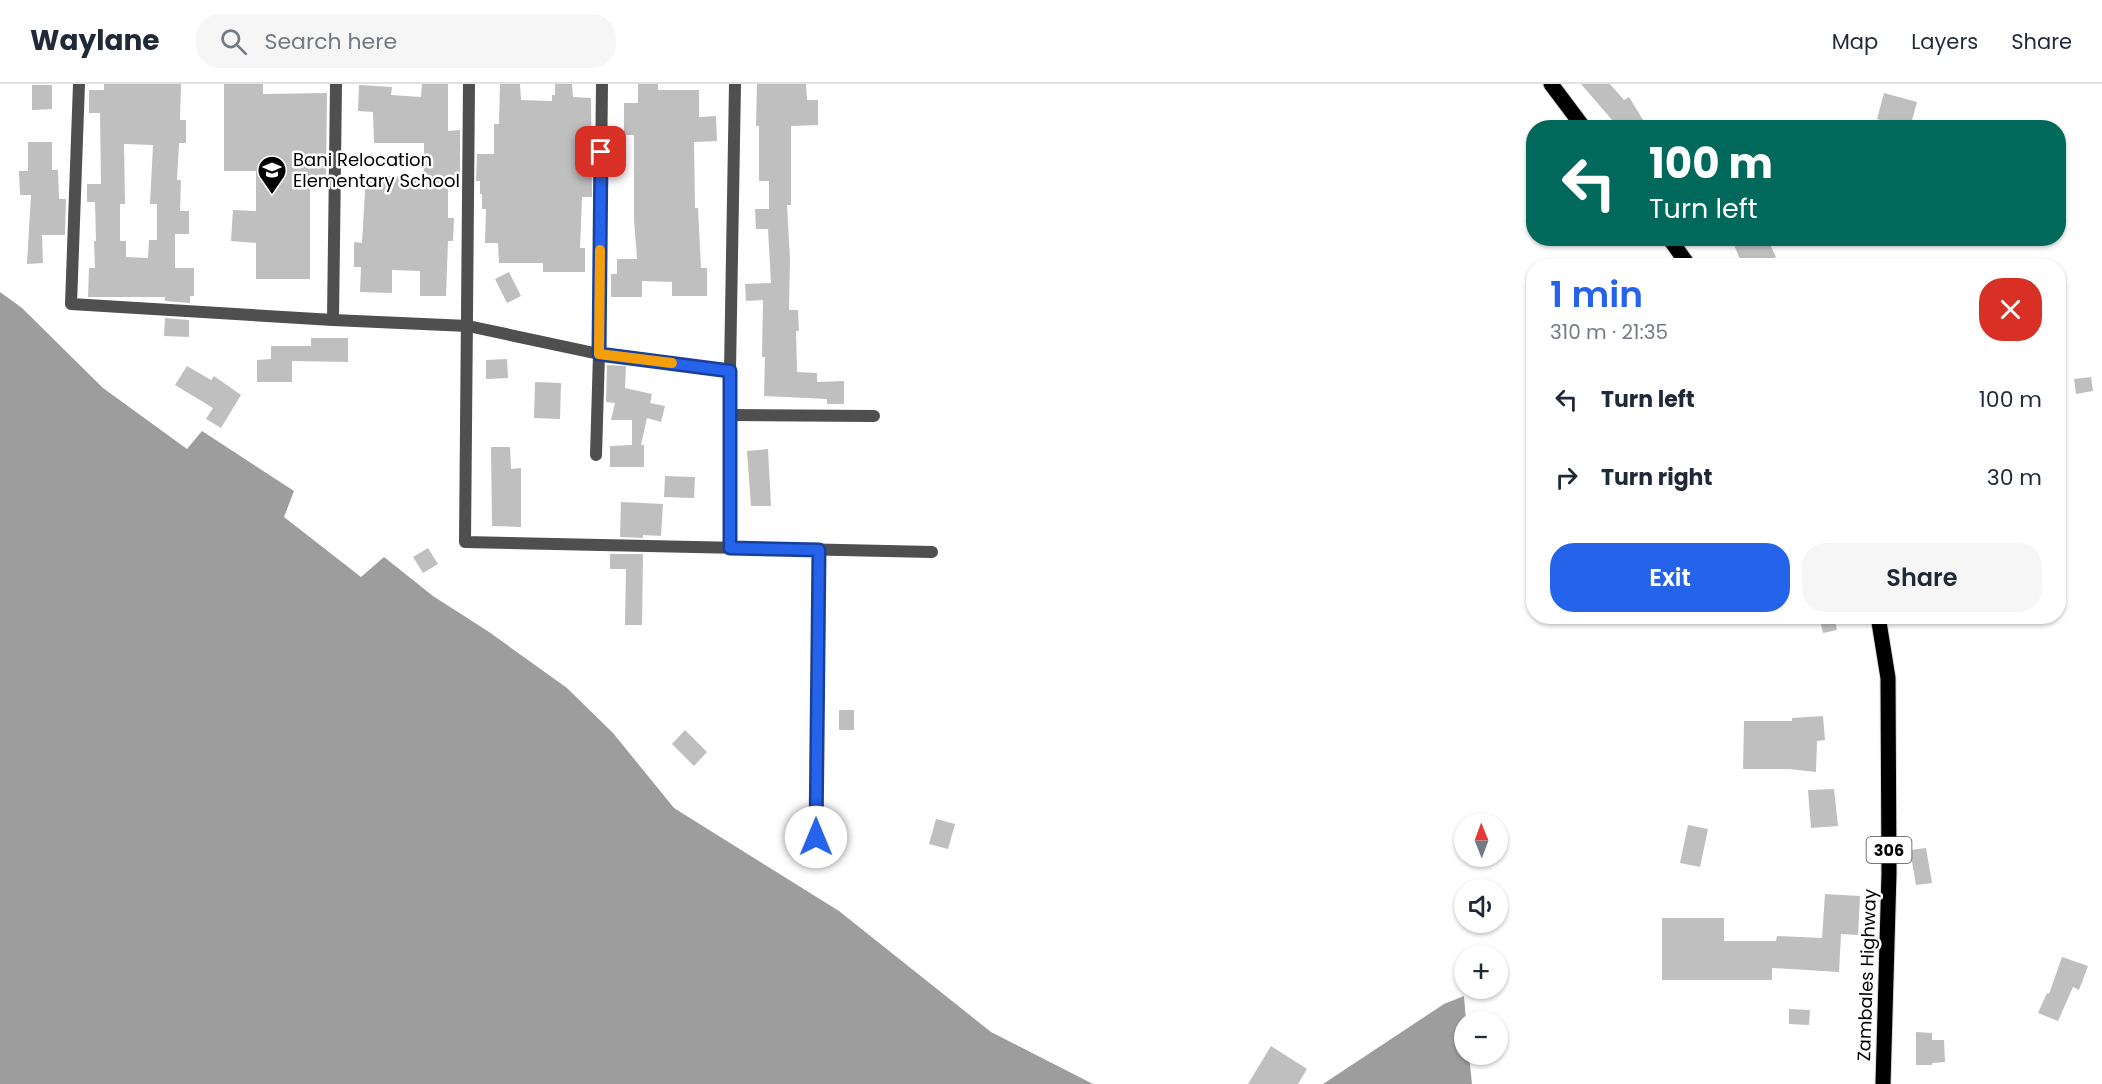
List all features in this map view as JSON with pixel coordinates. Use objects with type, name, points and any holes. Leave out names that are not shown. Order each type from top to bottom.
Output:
[{"type":"main road","points":[[1551,84],[1578,120]]},
{"type":"main road","name":"Zambales Highway","points":[[1879,624],[1888,678],[1889,873],[1883,1084]]},
{"type":"street","points":[[79,84],[71,304],[468,326],[599,354],[730,371]]},
{"type":"street","points":[[333,320],[336,84]]},
{"type":"street","points":[[469,84],[465,542],[932,552]]},
{"type":"street","points":[[596,455],[602,84]]},
{"type":"street","points":[[730,548],[730,371],[735,84]]},
{"type":"street","points":[[730,415],[874,416]]},
{"type":"street","points":[[816,837],[819,550]]},
{"type":"shaded area","points":[[0,292],[22,308],[103,388],[187,449],[202,431],[294,491],[284,517],[361,577],[384,557],[433,596],[489,632],[567,688],[613,733],[674,808],[839,911],[991,1032],[1093,1084],[0,1084]]},
{"type":"shaded area","points":[[1456,999],[1464,999],[1465,1011],[1454,1011],[1454,1065],[1470,1065],[1472,1084],[1323,1084],[1444,1004]]},
{"type":"building","points":[[104,84],[181,84],[180,120],[186,120],[186,143],[179,143],[177,180],[181,180],[180,211],[189,211],[189,234],[175,234],[175,268],[194,268],[194,296],[190,296],[190,303],[165,301],[165,297],[88,297],[89,268],[95,268],[94,241],[96,241],[95,202],[87,202],[87,184],[101,184],[100,113],[89,113],[89,90],[104,90]],"holes":[[[124,144],[153,145],[150,204],[157,204],[157,240],[149,240],[148,258],[126,257],[126,241],[120,241],[120,204],[125,204]]]},
{"type":"building","name":"Bani Relocation Elementary School","points":[[224,84],[263,84],[263,94],[327,93],[326,177],[310,177],[310,279],[256,279],[256,243],[231,241],[233,210],[256,211],[256,171],[224,171]]},
{"type":"building","points":[[422,84],[448,84],[448,131],[460,130],[460,181],[448,181],[448,218],[454,218],[453,241],[448,241],[446,296],[420,296],[420,271],[392,270],[392,293],[360,292],[361,267],[354,267],[354,242],[362,243],[366,175],[424,177],[424,143],[374,143],[373,112],[358,111],[359,85],[392,87],[391,95],[421,97]]},
{"type":"building","points":[[500,84],[520,84],[521,100],[552,101],[552,95],[555,95],[555,84],[572,84],[573,97],[591,98],[592,197],[582,197],[580,248],[585,248],[585,272],[543,272],[543,263],[499,263],[498,243],[485,243],[486,209],[482,209],[480,181],[476,181],[477,154],[494,154],[494,124],[499,124]]},
{"type":"building","points":[[638,84],[658,84],[658,90],[699,90],[699,117],[716,116],[717,141],[694,142],[695,208],[698,208],[701,268],[707,268],[707,296],[672,296],[672,282],[642,281],[642,297],[611,297],[611,274],[617,274],[617,259],[637,259],[634,220],[634,135],[624,135],[624,103],[638,103]]},
{"type":"building","points":[[757,84],[806,84],[807,100],[818,100],[818,125],[791,126],[791,205],[787,205],[790,259],[789,310],[798,310],[797,372],[817,373],[817,382],[844,381],[844,404],[827,404],[827,399],[764,396],[763,300],[746,301],[745,284],[771,283],[768,229],[756,229],[755,209],[769,209],[769,181],[759,181],[759,126],[756,126]]},
{"type":"building","points":[[1581,84],[1610,84],[1624,100],[1629,97],[1643,120],[1612,120]]},
{"type":"building","points":[[32,85],[52,85],[52,109],[32,110]]},
{"type":"building","points":[[1884,93],[1917,102],[1912,120],[1877,119]]},
{"type":"building","points":[[28,142],[52,142],[52,170],[58,170],[59,199],[66,199],[65,235],[42,235],[43,263],[27,264],[31,195],[20,195],[19,171],[28,171]]},
{"type":"building","points":[[1734,246],[1771,246],[1776,257],[1773,258],[1740,258]]},
{"type":"building","points":[[509,272],[521,296],[507,303],[495,279]]},
{"type":"building","points":[[165,318],[189,320],[189,337],[164,336]]},
{"type":"building","points":[[311,338],[348,338],[348,362],[292,361],[292,382],[257,382],[257,360],[271,359],[271,346],[311,346]]},
{"type":"building","points":[[507,359],[508,378],[486,379],[486,360]]},
{"type":"building","points":[[607,365],[626,366],[625,388],[652,394],[650,403],[665,406],[661,422],[647,418],[641,445],[644,445],[644,467],[610,467],[610,446],[632,445],[632,420],[611,420],[615,403],[606,402]]},
{"type":"building","points":[[187,366],[211,380],[214,376],[241,395],[221,428],[206,419],[213,408],[175,385]]},
{"type":"building","points":[[2091,377],[2093,391],[2076,394],[2074,379]]},
{"type":"building","points":[[535,382],[561,383],[560,419],[534,418]]},
{"type":"building","points":[[491,447],[510,447],[511,469],[521,468],[521,527],[492,526]]},
{"type":"building","points":[[768,449],[771,506],[751,506],[747,451]]},
{"type":"building","points":[[665,476],[695,477],[694,498],[664,497]]},
{"type":"building","points":[[621,502],[663,504],[661,536],[620,537]]},
{"type":"building","points":[[428,548],[438,564],[423,573],[413,557]]},
{"type":"building","points":[[610,554],[643,554],[642,625],[625,625],[626,569],[610,569]]},
{"type":"building","points":[[1821,624],[1836,624],[1837,630],[1823,633]]},
{"type":"building","points":[[839,710],[854,710],[854,730],[839,730]]},
{"type":"building","points":[[1823,716],[1825,740],[1817,741],[1816,772],[1789,769],[1743,769],[1744,721],[1792,721],[1792,718]]},
{"type":"building","points":[[685,730],[707,752],[694,766],[672,744]]},
{"type":"building","points":[[1834,789],[1838,826],[1811,828],[1808,790]]},
{"type":"building","points":[[936,819],[955,824],[948,849],[929,844]]},
{"type":"building","points":[[1688,825],[1708,829],[1700,867],[1680,863]]},
{"type":"building","points":[[1926,848],[1932,883],[1916,885],[1910,850]]},
{"type":"building","points":[[1825,894],[1860,896],[1858,935],[1841,934],[1839,972],[1772,968],[1772,980],[1662,980],[1662,918],[1724,918],[1724,941],[1776,941],[1777,936],[1822,938]]},
{"type":"building","points":[[2062,957],[2088,966],[2079,990],[2073,987],[2058,1021],[2038,1013],[2047,993],[2049,994]]},
{"type":"building","points":[[1789,1009],[1810,1010],[1809,1025],[1789,1024]]},
{"type":"building","points":[[1916,1032],[1932,1033],[1932,1040],[1944,1040],[1945,1062],[1916,1065]]},
{"type":"building","points":[[1271,1046],[1307,1069],[1298,1084],[1248,1084]]},
{"type":"slow traffic","points":[[600,250],[599,354],[672,363]]},
{"type":"place","name":"Bani Relocation Elementary School","points":[[272,196]]},
{"type":"route","points":[[601,152],[599,354],[730,371],[730,548],[819,550],[816,837]]}]
